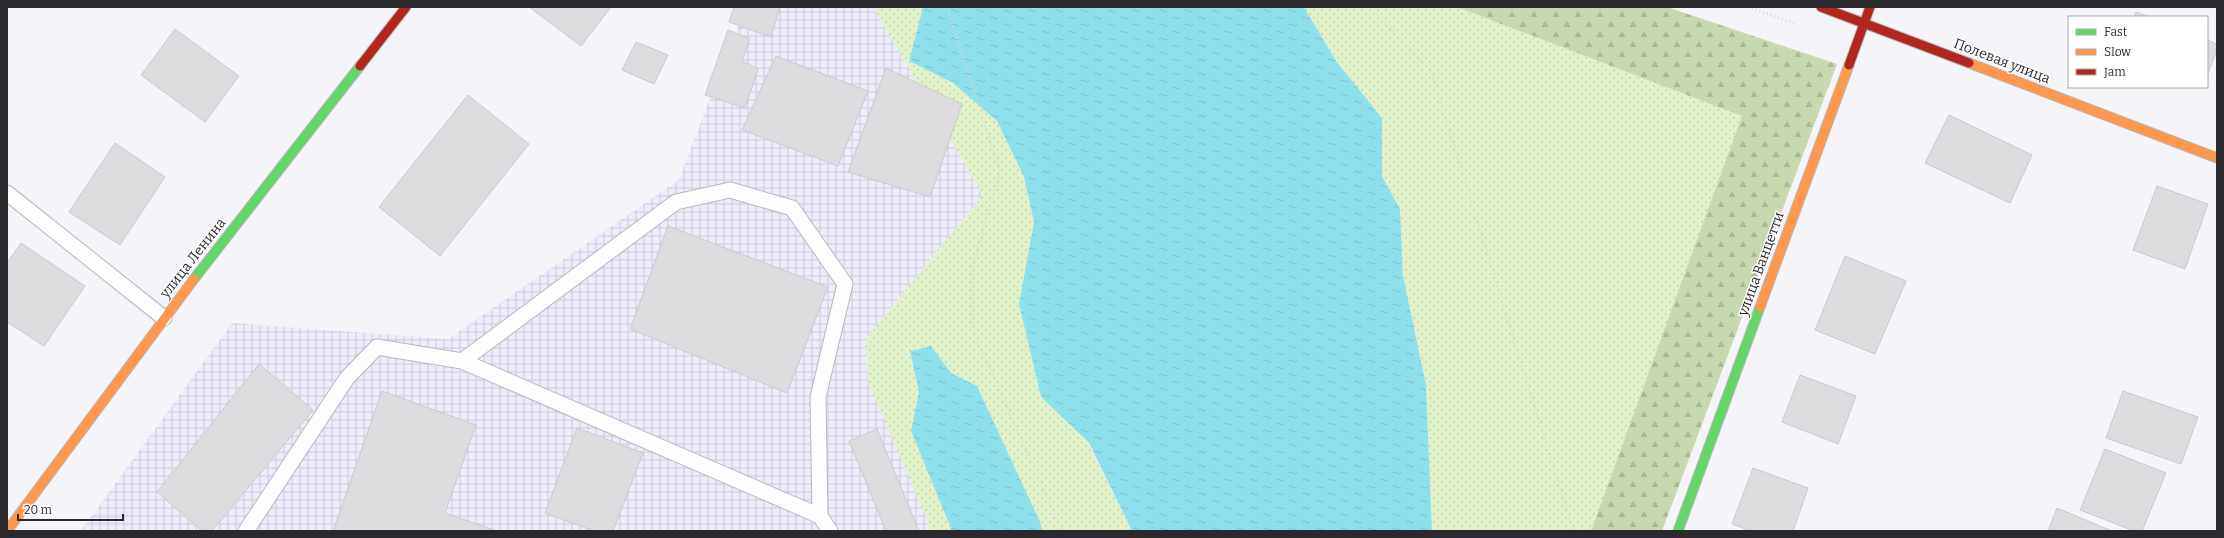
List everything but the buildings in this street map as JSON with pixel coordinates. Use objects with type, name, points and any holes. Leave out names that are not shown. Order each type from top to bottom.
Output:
[{"type":"street","name":"улица Ленина","points":[[7,531],[164,318],[406,7]]},
{"type":"street","name":"Полевая улица","points":[[1821,7],[2217,158]]},
{"type":"street","name":"улица Ванцетти","points":[[1678,531],[1870,7]]},
{"type":"lane","points":[[462,361],[676,202],[730,190],[792,208],[845,284],[818,397],[820,516],[830,531]]},
{"type":"lane","points":[[7,194],[164,318]]},
{"type":"lane","points":[[246,531],[347,378],[377,347],[462,361],[820,516]]},
{"type":"path","points":[[947,7],[1000,172],[973,265],[973,330],[1062,531]]},
{"type":"path","points":[[1371,7],[1431,71],[1573,531]]},
{"type":"path","points":[[1748,7],[1798,25]]},
{"type":"path","points":[[1642,531],[1679,435]]},
{"type":"shaded area","points":[[745,7],[873,7],[983,195],[865,340],[869,383],[932,531],[81,531],[232,323],[448,339],[679,180]]},
{"type":"green space","points":[[873,7],[923,7],[909,61],[953,83],[997,121],[1024,177],[1034,222],[1019,304],[1041,397],[1088,443],[1132,531],[1042,531],[1041,524],[977,386],[951,373],[931,346],[910,351],[919,392],[911,431],[952,531],[932,531],[869,383],[865,340],[983,195]]},
{"type":"green space","points":[[1304,7],[1457,7],[1743,116],[1591,531],[1432,531],[1426,385],[1403,275],[1400,209],[1382,176],[1382,118],[1336,61]]},
{"type":"green space","points":[[1457,7],[1667,7],[1837,64],[1662,531],[1591,531],[1742,116]]},
{"type":"water","points":[[923,7],[1304,7],[1336,61],[1382,118],[1382,176],[1400,209],[1403,275],[1426,385],[1432,531],[1132,531],[1089,443],[1041,397],[1019,304],[1034,222],[1024,177],[997,121],[953,83],[909,61]]},
{"type":"water","points":[[931,346],[951,373],[977,386],[1041,524],[1042,531],[952,531],[911,431],[919,392],[910,351]]},
{"type":"traffic: fast","points":[[194,279],[360,66]]},
{"type":"traffic: fast","points":[[1678,531],[1760,307]]},
{"type":"traffic: slow","points":[[1969,63],[2217,158]]},
{"type":"traffic: slow","points":[[1760,307],[1849,65]]},
{"type":"traffic: slow","points":[[7,531],[194,279]]},
{"type":"traffic: jam","points":[[360,66],[406,7]]},
{"type":"traffic: jam","points":[[1821,7],[1969,63]]},
{"type":"traffic: jam","points":[[1849,65],[1870,7]]}]
